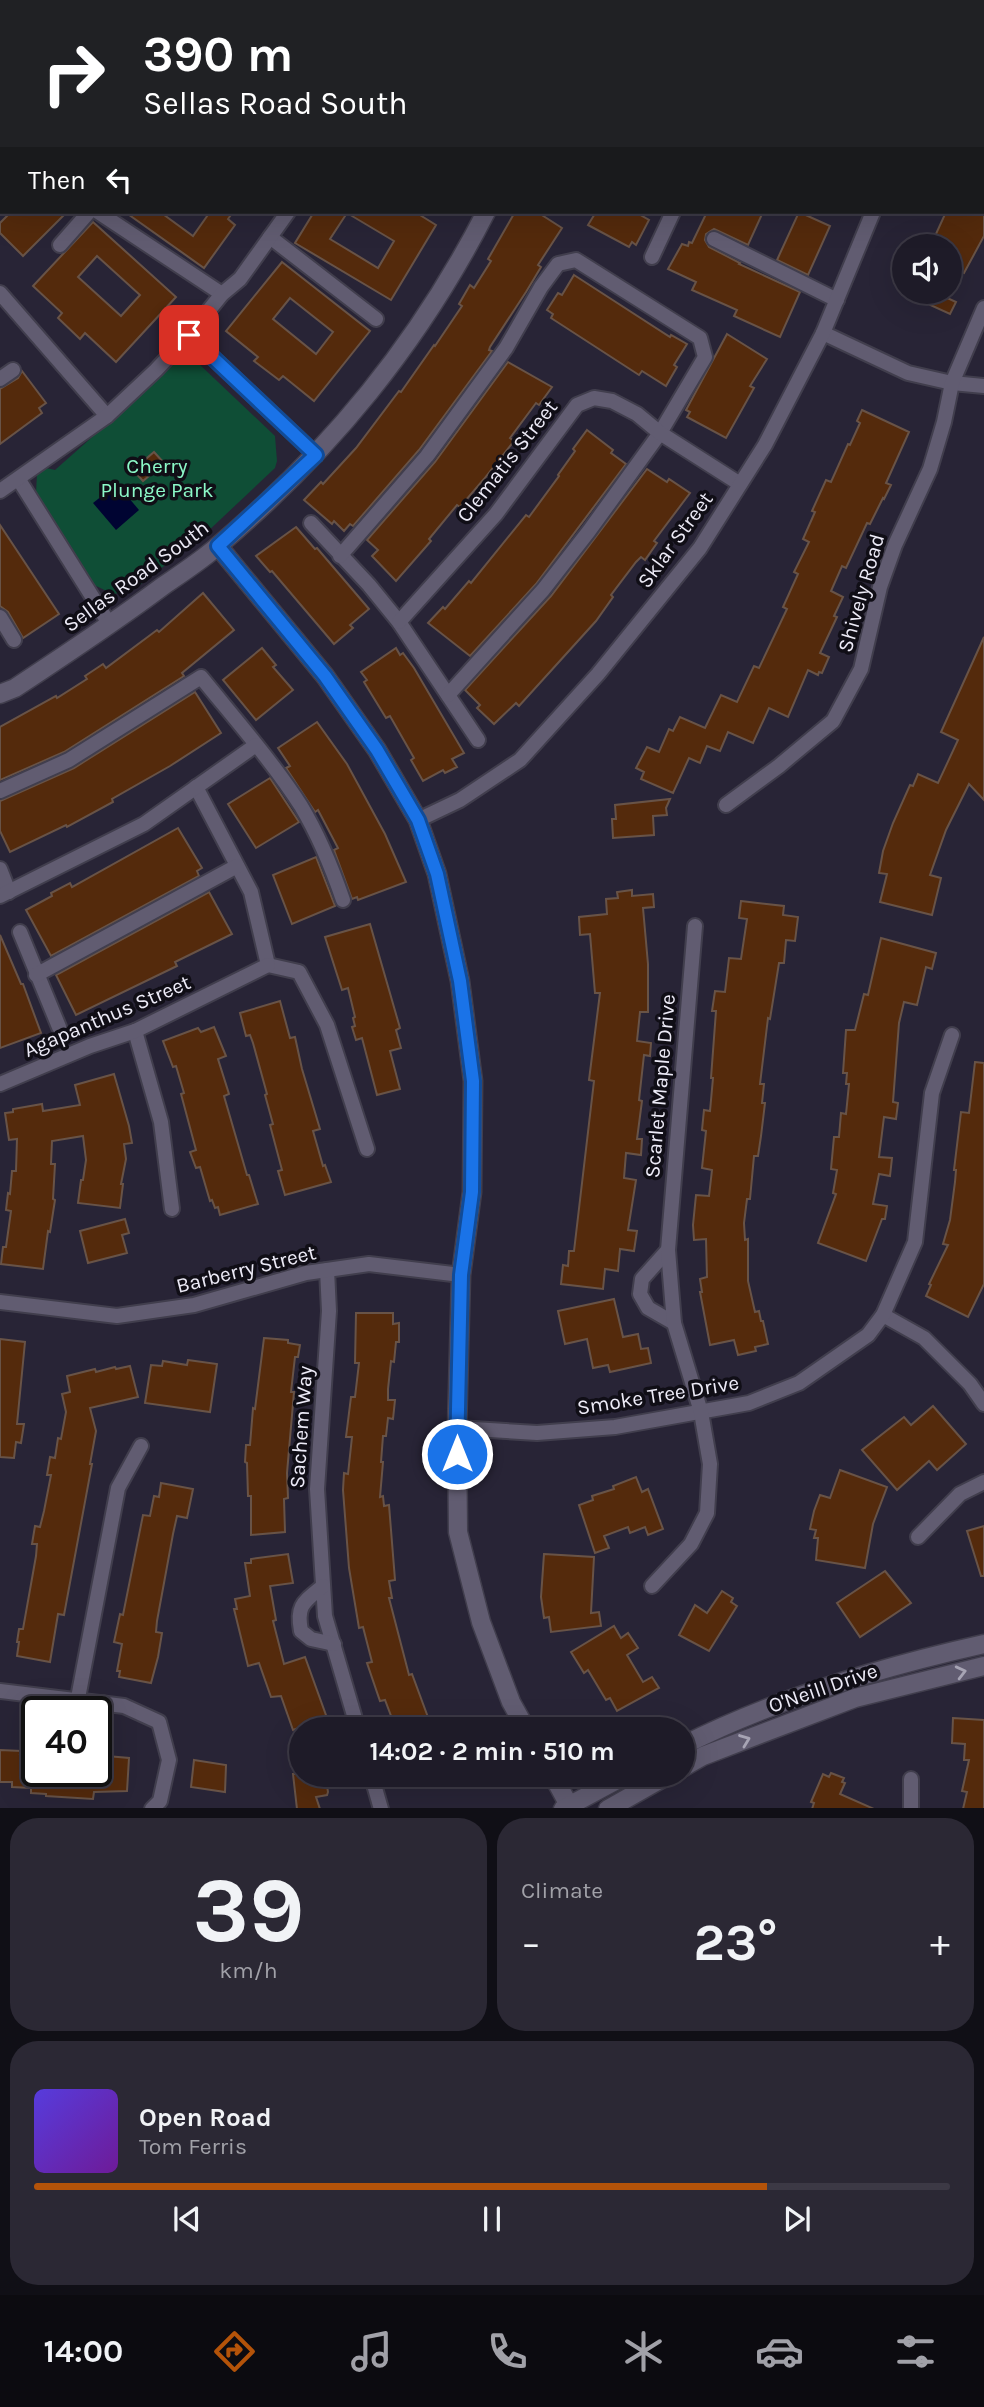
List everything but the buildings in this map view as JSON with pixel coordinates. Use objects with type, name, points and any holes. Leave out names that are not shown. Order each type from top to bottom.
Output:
[{"type":"street","points":[[60,245],[87,214]]},
{"type":"street","points":[[101,214],[222,294]]},
{"type":"street","points":[[0,492],[107,416],[189,335],[222,294],[240,279],[287,214]]},
{"type":"street","name":"Sellas Road South","points":[[0,694],[15,688],[110,625],[218,546],[316,455],[387,372],[439,296],[485,214]]},
{"type":"street","points":[[652,257],[672,214]]},
{"type":"street","name":"Sklar Street","points":[[418,820],[460,800],[520,760],[598,674],[699,548],[765,445],[823,333],[872,214]]},
{"type":"street","points":[[270,237],[376,319]]},
{"type":"street","points":[[714,239],[837,300]]},
{"type":"street","points":[[341,556],[427,456],[506,348],[541,287],[558,264],[576,260],[700,338],[705,357],[660,433],[543,590],[447,695]]},
{"type":"street","points":[[0,293],[107,416]]},
{"type":"street","name":"Shively Road","points":[[726,805],[833,721],[861,669],[880,587],[895,545],[930,469],[952,383],[984,308]]},
{"type":"street","points":[[823,333],[908,373],[952,383],[984,386]]},
{"type":"street","points":[[189,335],[316,455]]},
{"type":"street","points":[[0,379],[13,370]]},
{"type":"street","name":"Clematis Street","points":[[399,622],[496,514],[577,405],[594,398],[612,401],[637,414],[660,433],[740,484]]},
{"type":"street","points":[[19,480],[110,625]]},
{"type":"street","points":[[311,523],[369,584],[399,622],[478,740]]},
{"type":"street","points":[[218,546],[325,676],[377,750],[418,820],[437,874],[460,981],[473,1081],[472,1192],[461,1275],[457,1428],[458,1531],[481,1622],[511,1702],[519,1717]]},
{"type":"street","points":[[0,617],[14,640]]},
{"type":"street","points":[[0,791],[69,760],[201,677],[256,745],[301,807],[329,860],[343,900]]},
{"type":"street","points":[[0,869],[4,894],[144,824],[256,745]]},
{"type":"street","points":[[196,787],[251,892],[268,965],[299,972],[327,1025],[367,1149]]},
{"type":"street","points":[[36,975],[237,866]]},
{"type":"street","name":"Scarlet Maple Drive","points":[[652,1587],[691,1544],[707,1513],[710,1464],[701,1412],[674,1323],[667,1250],[695,926]]},
{"type":"street","points":[[20,932],[59,1027]]},
{"type":"street","name":"Agapanthus Street","points":[[0,1084],[90,1046],[135,1031],[268,965]]},
{"type":"street","points":[[135,1031],[161,1122],[172,1209]]},
{"type":"street","name":"Smoke Tree Drive","points":[[457,1428],[537,1433],[615,1427],[749,1403],[799,1383],[867,1335],[883,1315],[915,1242],[932,1093],[953,1035]]},
{"type":"street","points":[[667,1250],[642,1279],[640,1293],[648,1308],[674,1323]]},
{"type":"street","name":"Barberry Street","points":[[0,1302],[117,1316],[194,1306],[306,1273],[369,1264],[461,1275]]},
{"type":"street","name":"Sachem Way","points":[[327,1270],[329,1311],[317,1489],[325,1616],[355,1717]]},
{"type":"street","points":[[883,1315],[924,1338],[970,1384],[984,1405]]},
{"type":"street","points":[[78,1696],[118,1488],[141,1446]]},
{"type":"street","points":[[918,1537],[960,1494],[984,1482]]},
{"type":"street","points":[[323,1586],[304,1602],[298,1614],[301,1631],[312,1639],[334,1644]]},
{"type":"street","name":"O'Neill Drive","points":[[695,1740],[773,1707],[839,1683],[910,1660],[984,1644]]},
{"type":"street","name":"O'Neill Drive","points":[[695,1761],[855,1698],[984,1666]]},
{"type":"street","points":[[0,1690],[58,1696]]},
{"type":"street","points":[[112,1704],[124,1706],[159,1722],[169,1760],[160,1801],[152,1808]]},
{"type":"street","points":[[911,1779],[911,1808]]},
{"type":"street","points":[[375,1787],[381,1808]]},
{"type":"street","points":[[558,1787],[568,1807],[604,1787]]},
{"type":"street","points":[[608,1808],[646,1787]]},
{"type":"green space","name":"Cherry Plunge Park","points":[[183,360],[198,363],[275,436],[275,468],[205,534],[132,591],[113,594],[94,585],[36,493],[37,474],[46,468],[55,470],[161,376],[168,365]]},
{"type":"water","points":[[117,484],[139,510],[116,530],[93,503]]},
{"type":"route","points":[[189,335],[316,455],[218,546],[325,676],[377,750],[418,820],[437,874],[460,981],[473,1081],[472,1192],[461,1275],[457,1454]]}]
